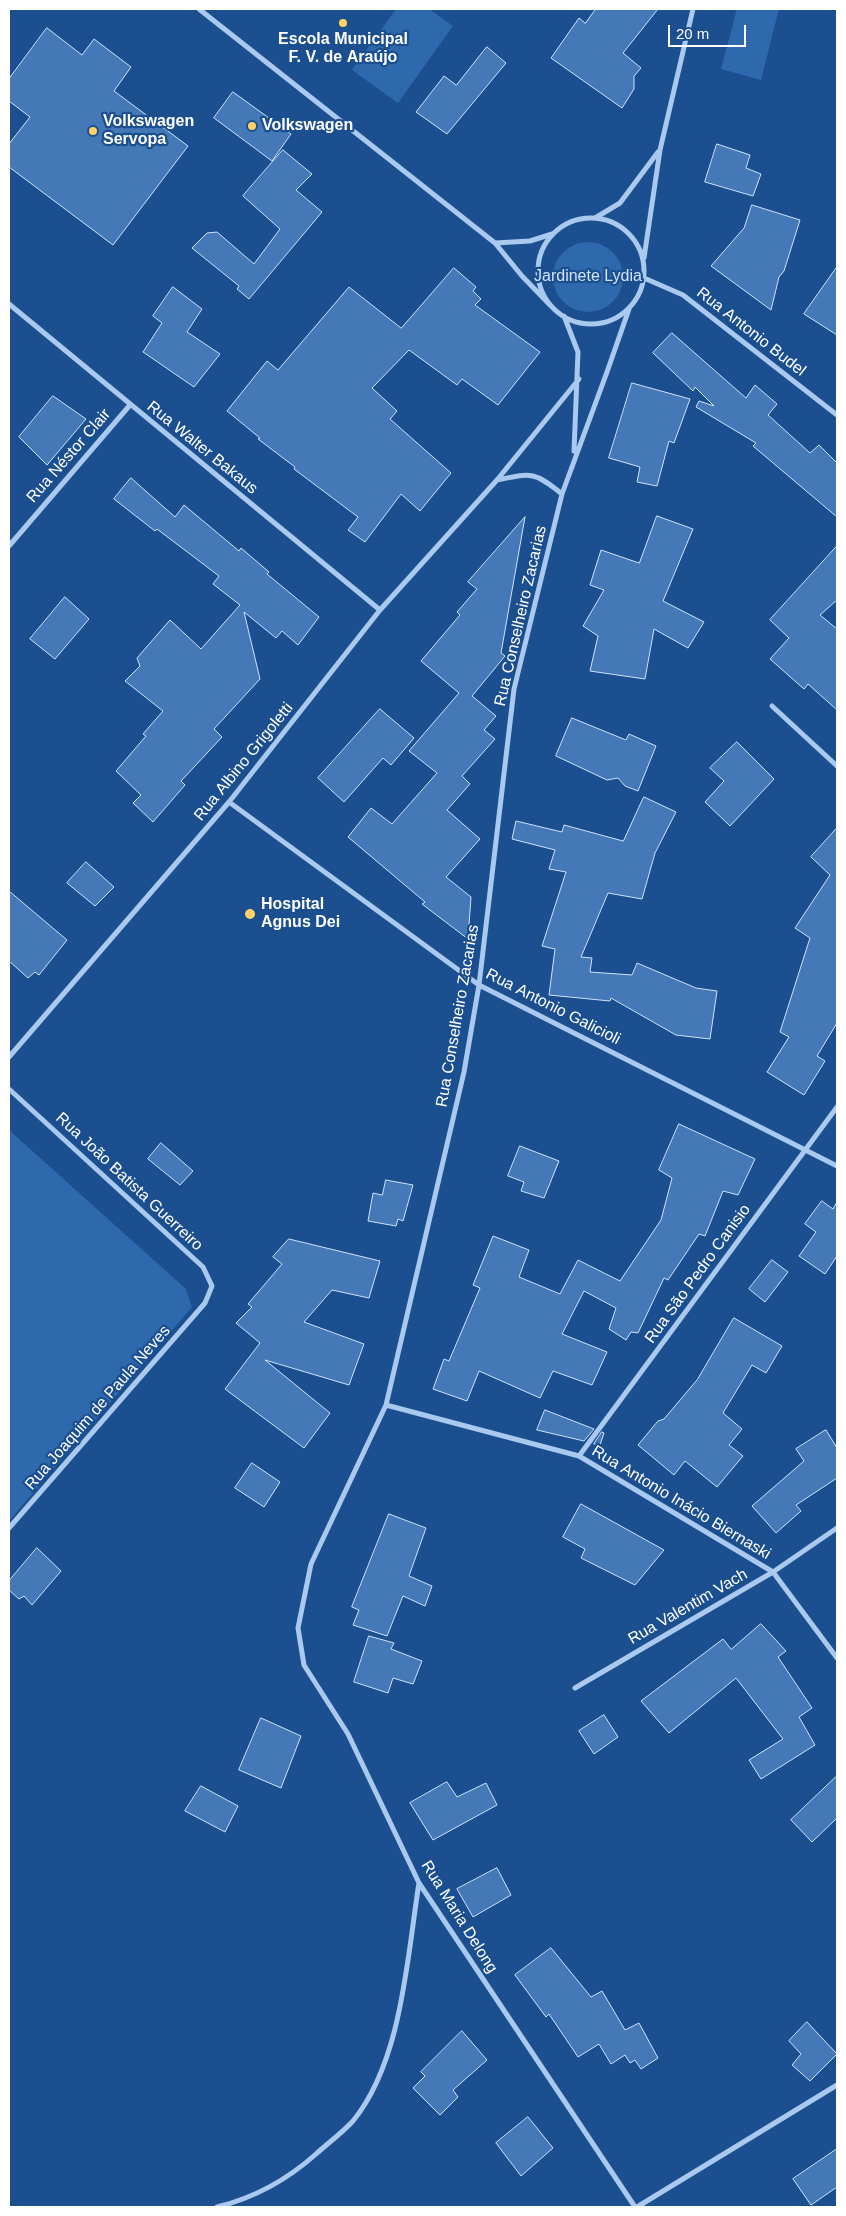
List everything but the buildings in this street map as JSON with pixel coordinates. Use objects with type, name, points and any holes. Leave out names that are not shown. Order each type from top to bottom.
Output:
[{"type":"street","points":[[199,9],[495,243],[522,276],[550,305],[564,316],[580,323],[597,324],[614,319],[629,309],[644,278],[644,260],[660,150],[693,9]]},
{"type":"street","points":[[595,218],[620,202],[660,150]]},
{"type":"street","points":[[550,305],[542,290],[538,273],[540,255],[549,240],[561,227],[577,219],[595,218],[612,221],[627,230],[638,244],[644,260]]},
{"type":"street","points":[[495,243],[524,242],[555,233]]},
{"type":"street","name":"Rua Antonio Budel","points":[[644,278],[683,295],[837,415]]},
{"type":"street","name":"Rua Walter Bakaus","points":[[9,304],[380,610]]},
{"type":"street","name":"Rua Conselheiro Zacarias","points":[[311,1564],[386,1405],[464,1072],[479,985],[514,689],[562,494],[574,456],[608,372],[629,309]]},
{"type":"street","name":"Rua Conselheiro Zacarias","points":[[564,316],[578,352],[579,379],[574,456]]},
{"type":"street","name":"Rua Albino Grigoletti","points":[[9,1057],[229,802],[380,610],[497,480],[579,379]]},
{"type":"street","name":"Rua Néstor Clair","points":[[9,546],[130,405]]},
{"type":"street","points":[[497,480],[527,474],[538,476],[562,494]]},
{"type":"street","points":[[772,706],[837,766]]},
{"type":"street","name":"Rua Antonio Galicioli","points":[[229,802],[479,985],[837,1166]]},
{"type":"street","name":"Rua João Batista Guerreiro","points":[[9,1089],[203,1267],[212,1286],[205,1303]]},
{"type":"street","name":"Rua São Pedro Canisio","points":[[579,1456],[837,1107]]},
{"type":"street","name":"Rua Joaquim de Paula Neves","points":[[9,1528],[205,1303]]},
{"type":"street","name":"Rua Antonio Inácio Biernaski","points":[[386,1405],[579,1456],[773,1572],[837,1658]]},
{"type":"street","name":"Rua Valentim Vach","points":[[574,1688],[773,1572],[837,1528]]},
{"type":"street","name":"Rua Maria Delong","points":[[311,1564],[298,1628],[304,1665],[348,1734],[419,1883],[636,2207]]},
{"type":"street","points":[[217,2207],[241,2202],[296,2172],[352,2121],[367,2098],[376,2083],[395,2035],[419,1883]]},
{"type":"street","points":[[636,2207],[837,2085]]},
{"type":"green space","points":[[396,9],[429,9],[453,26],[398,103],[352,70]]},
{"type":"green space","points":[[737,9],[779,9],[761,80],[721,69]]},
{"type":"green space","name":"Jardinete Lydia","points":[[588,242],[601,245],[613,252],[620,264],[623,277],[620,290],[613,302],[601,309],[588,312],[575,309],[563,302],[556,290],[553,277],[556,264],[563,252],[575,245]]},
{"type":"green space","points":[[9,1130],[186,1289],[192,1307],[9,1521]]},
{"type":"place","name":"Escola Municipal F. V. de Araújo","points":[[343,23]]},
{"type":"place","name":"Volkswagen","points":[[252,126]]},
{"type":"place","name":"Volkswagen Servopa","points":[[93,131]]},
{"type":"place","name":"Hospital Agnus Dei","points":[[250,914]]}]
